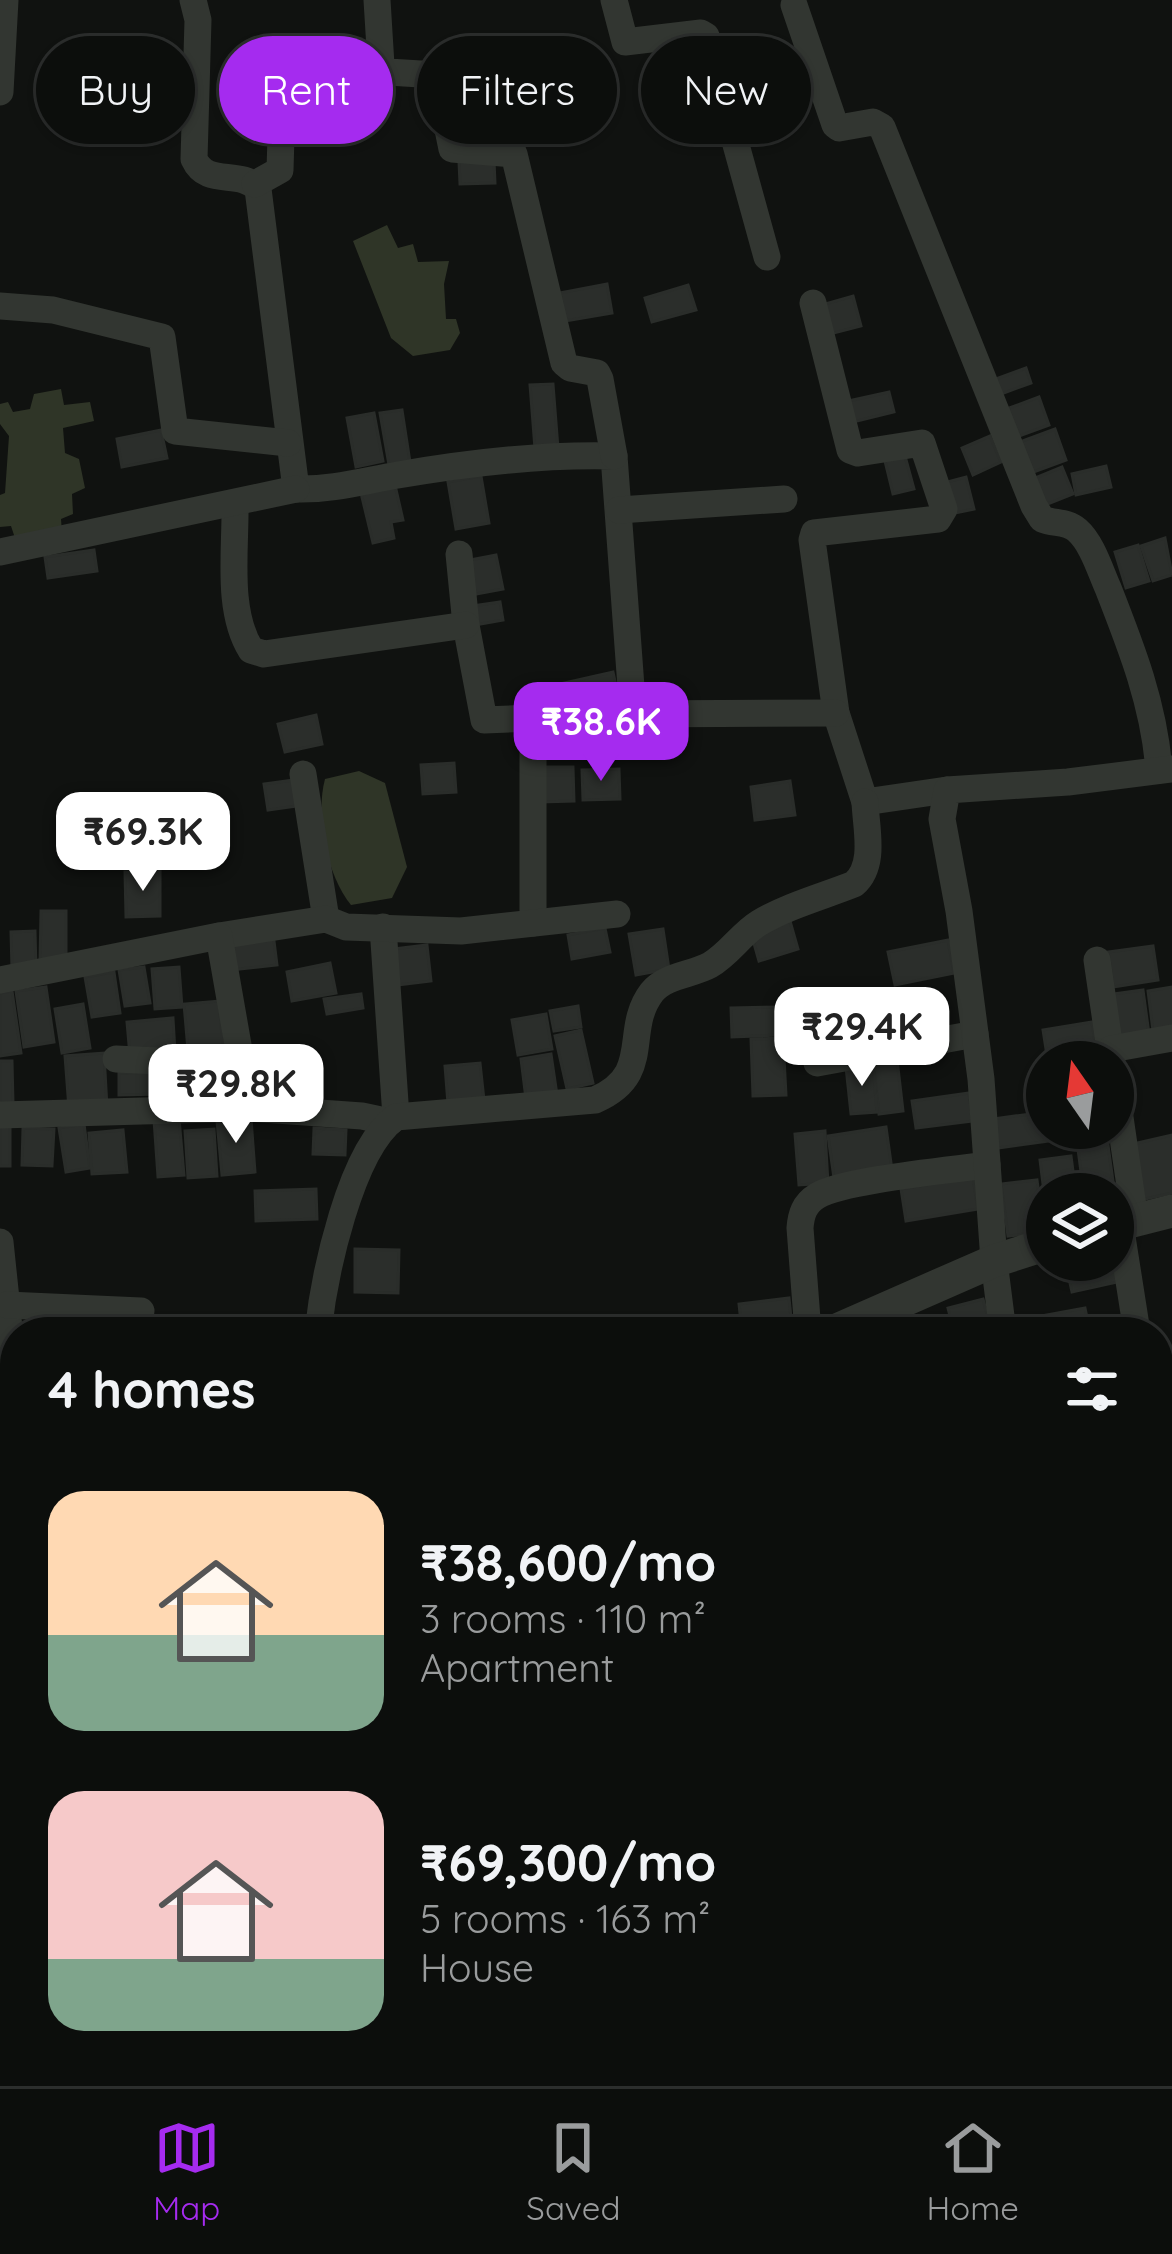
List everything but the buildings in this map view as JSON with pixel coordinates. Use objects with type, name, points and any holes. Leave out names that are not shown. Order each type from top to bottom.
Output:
[{"type":"street","points":[[0,92],[5,0]]},
{"type":"street","points":[[193,0],[198,20],[194,159],[200,171],[255,184],[280,170],[281,144]]},
{"type":"street","points":[[377,0],[381,65],[388,72],[437,75],[452,149],[514,154],[564,362],[570,368],[597,373],[601,379],[614,456],[633,714]]},
{"type":"street","points":[[614,0],[625,42],[706,36],[767,256]]},
{"type":"street","points":[[794,5],[831,119],[839,128],[873,122],[882,128],[1034,506],[1042,519],[1066,522],[1080,532],[1093,553],[1144,677],[1166,770],[865,802]]},
{"type":"street","points":[[255,184],[296,489]]},
{"type":"street","points":[[0,1115],[248,1108],[394,1120],[595,1100],[615,1092],[628,1077],[646,1002],[662,983],[708,967],[766,919],[854,884],[863,876],[868,865],[865,802],[836,713],[812,540],[814,533],[938,519],[944,509],[922,443],[858,453],[850,450],[813,303]]},
{"type":"street","points":[[0,306],[53,310],[162,337],[175,430],[288,443]]},
{"type":"street","points":[[0,552],[296,489],[331,489],[398,475],[569,454],[614,456]]},
{"type":"street","points":[[619,510],[784,499]]},
{"type":"street","points":[[235,502],[236,603],[242,636],[251,650],[264,654],[466,625]]},
{"type":"street","points":[[459,554],[481,717],[490,723],[633,714],[836,713]]},
{"type":"street","points":[[533,720],[533,923]]},
{"type":"street","points":[[303,774],[326,919]]},
{"type":"street","points":[[947,790],[942,819],[975,1034],[1002,1317]]},
{"type":"street","points":[[0,980],[326,919],[346,927],[461,931],[616,914]]},
{"type":"street","points":[[383,927],[394,1120]]},
{"type":"street","points":[[218,936],[248,1108]]},
{"type":"street","points":[[1097,960],[1110,1041]]},
{"type":"street","points":[[817,1063],[975,1034]]},
{"type":"street","points":[[1134,1045],[1172,1038]]},
{"type":"street","points":[[116,1059],[241,1065]]},
{"type":"street","points":[[321,1317],[333,1244],[365,1156],[383,1127],[394,1120]]},
{"type":"street","points":[[807,1317],[800,1228],[802,1213],[812,1198],[854,1186],[987,1165]]},
{"type":"street","points":[[1134,1221],[1172,1211]]},
{"type":"street","points":[[0,1242],[8,1317]]},
{"type":"street","points":[[892,1317],[994,1261],[1026,1251]]},
{"type":"street","points":[[1130,1281],[1135,1317]]},
{"type":"street","points":[[7,1305],[141,1311]]},
{"type":"shaded area","points":[[387,225],[398,248],[413,244],[418,262],[449,261],[444,284],[446,319],[456,319],[460,333],[450,350],[413,356],[391,338],[353,241]]},
{"type":"shaded area","points":[[61,389],[64,405],[90,402],[94,421],[63,428],[65,453],[79,459],[85,488],[72,494],[73,514],[61,519],[62,533],[15,538],[11,526],[0,527],[9,436],[0,424],[0,404],[8,402],[13,412],[30,409],[34,394]]},
{"type":"shaded area","points":[[359,771],[385,783],[407,867],[392,898],[351,905],[335,878],[321,810],[325,779]]}]
